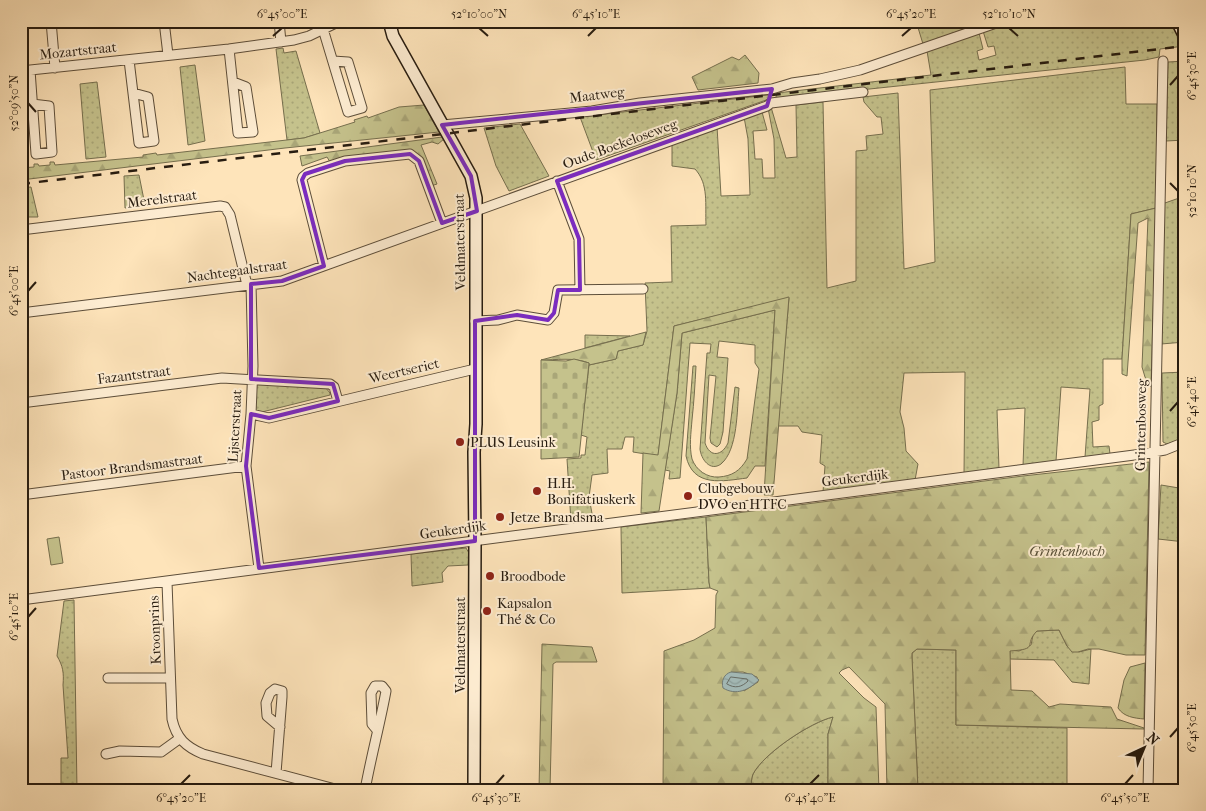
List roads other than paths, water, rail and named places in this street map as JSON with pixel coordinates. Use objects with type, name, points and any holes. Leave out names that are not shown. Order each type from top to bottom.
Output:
[{"type":"street","points":[[51,21],[55,68]]},
{"type":"street","points":[[164,21],[168,55]]},
{"type":"street","points":[[279,21],[281,42]]},
{"type":"street","name":"Mozartstraat","points":[[32,104],[49,106],[52,152],[36,154],[32,104],[26,70],[281,42],[309,36],[340,21]]},
{"type":"street","name":"Veldmaterstraat","points":[[389,21],[393,36],[471,176],[475,187],[477,211],[476,424],[474,434],[474,790]]},
{"type":"street","points":[[771,103],[772,89],[792,83],[860,70],[1002,21]]},
{"type":"street","points":[[1176,21],[1185,37]]},
{"type":"street","points":[[323,29],[348,112],[362,108],[348,62],[333,61]]},
{"type":"street","points":[[230,49],[233,82],[238,133],[253,132],[246,87],[233,82]]},
{"type":"street","name":"Mozartstraat","points":[[129,60],[139,143],[154,141],[148,98],[133,93]]},
{"type":"street","name":"Grintenbosweg","points":[[1148,790],[1163,62]]},
{"type":"street","name":"Maatweg","points":[[442,125],[592,111],[772,89]]},
{"type":"street","name":"Oude Boekeloseweg","points":[[477,211],[771,103],[863,92]]},
{"type":"street","points":[[324,266],[302,180],[303,176],[308,173],[344,161],[410,154],[419,160],[442,223]]},
{"type":"street","points":[[557,181],[580,239],[580,290]]},
{"type":"street","name":"Merelstraat","points":[[21,230],[220,206],[225,207],[230,215],[249,284]]},
{"type":"street","name":"Nachtegaalstraat","points":[[21,313],[282,281],[477,211]]},
{"type":"street","name":"Lijsterstraat","points":[[249,284],[253,366],[246,466],[259,568]]},
{"type":"street","points":[[476,321],[498,320],[517,314],[548,320],[554,313],[558,290],[643,289]]},
{"type":"street","name":"Weertseriet","points":[[251,414],[269,418],[475,369]]},
{"type":"street","name":"Fazantstraat","points":[[21,403],[222,378],[251,379]]},
{"type":"street","points":[[251,379],[330,384],[334,387],[338,401]]},
{"type":"street","name":"Geukerdijk","points":[[21,600],[1154,452],[1184,442]]},
{"type":"street","name":"Pastoor Brandsmastraat","points":[[21,495],[246,466]]},
{"type":"street","name":"Kroonprins","points":[[167,582],[172,719],[174,730],[179,739]]},
{"type":"street","name":"Kroonprins","points":[[108,678],[170,678]]},
{"type":"street","points":[[276,772],[280,727]]},
{"type":"street","points":[[365,790],[377,730]]},
{"type":"street","points":[[106,754],[120,750],[161,752],[179,739],[190,748],[203,754],[339,790]]},
{"type":"water","points":[[731,672],[752,674],[759,680],[751,687],[733,692],[723,688],[722,685],[725,676]]},
{"type":"railway","points":[[21,184],[1185,46]]},
{"type":"place","name":"PLUS Leusink","points":[[460,442]]},
{"type":"place","name":"H.H. Bonifatiuskerk","points":[[537,491]]},
{"type":"place","name":"Clubgebouw DVO en HTFC","points":[[688,496]]},
{"type":"place","name":"Jetze Brandsma","points":[[500,517]]},
{"type":"place","name":"Broodbode","points":[[490,576]]},
{"type":"place","name":"Kapsalon Thé & Co","points":[[487,611]]},
{"type":"park label","name":"Grintenbosch","points":[[1067,551]]}]
